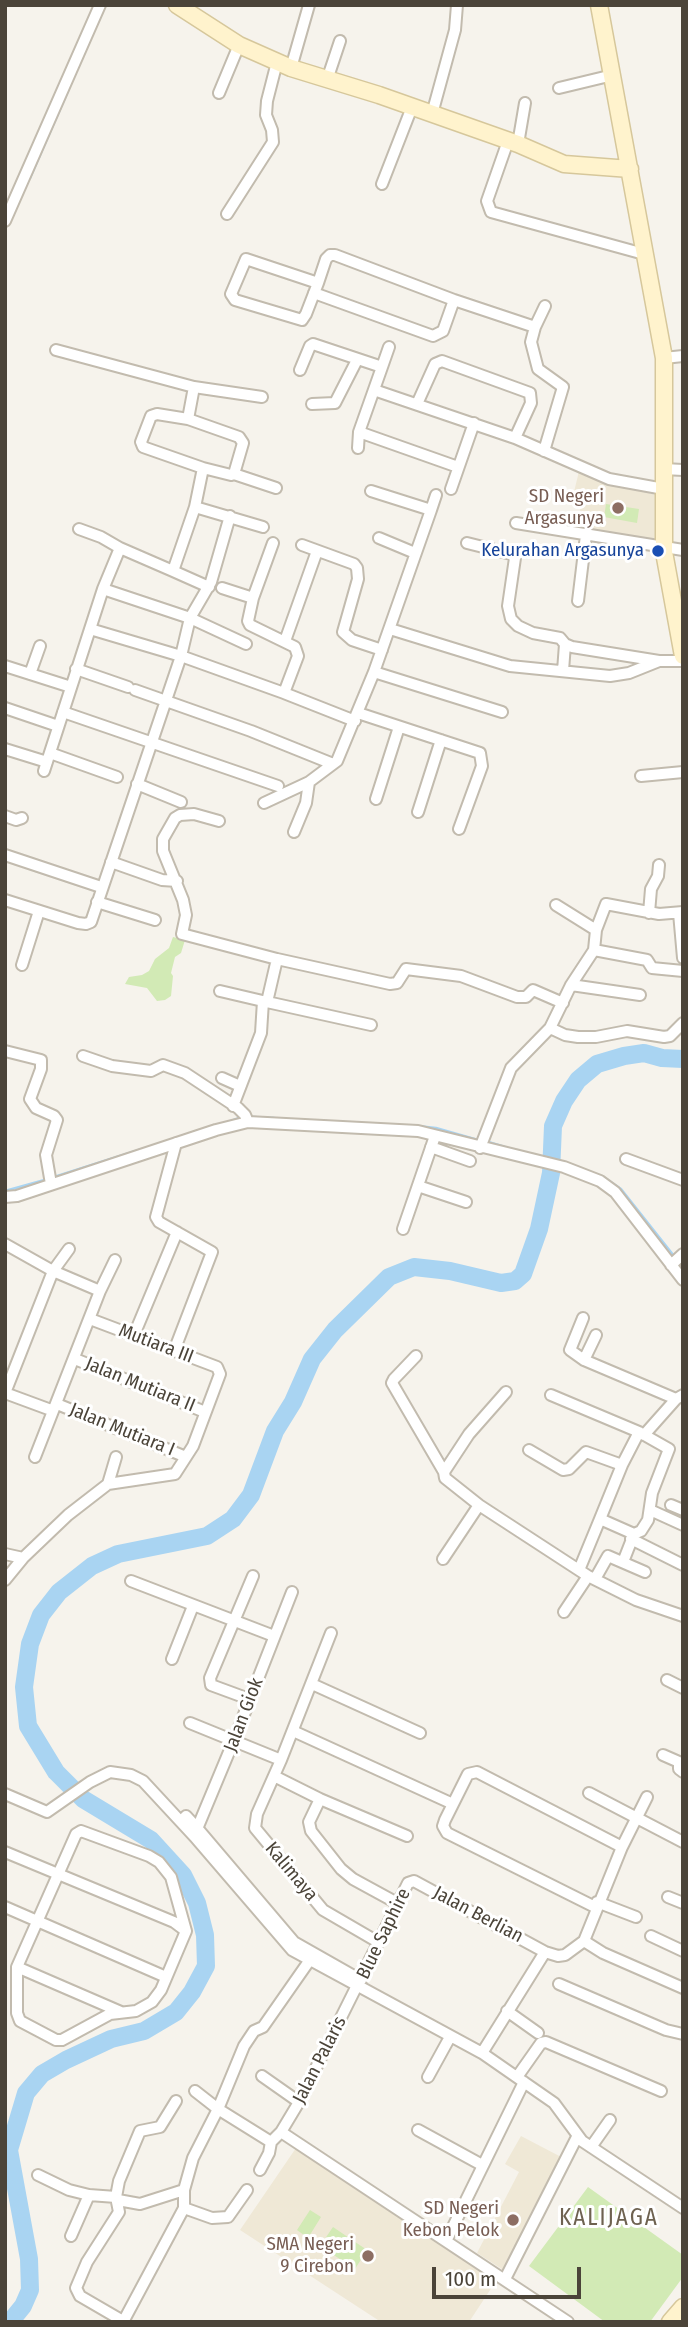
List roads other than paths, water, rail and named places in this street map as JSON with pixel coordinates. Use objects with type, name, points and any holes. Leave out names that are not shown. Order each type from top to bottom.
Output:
[{"type":"street","points":[[5,222],[100,5]]},
{"type":"street","points":[[177,5],[239,45],[284,65],[432,114],[564,164],[630,169]]},
{"type":"street","points":[[227,214],[273,142],[267,108],[309,5]]},
{"type":"street","points":[[432,114],[455,30],[457,5]]},
{"type":"street","points":[[599,5],[664,358],[664,548],[683,656]]},
{"type":"street","points":[[327,80],[340,41]]},
{"type":"street","points":[[219,93],[239,45]]},
{"type":"street","points":[[559,88],[613,75]]},
{"type":"street","points":[[525,103],[513,143],[487,201],[491,212],[644,254]]},
{"type":"street","points":[[382,184],[412,107]]},
{"type":"street","points":[[454,300],[443,331],[433,336],[316,288],[246,259],[232,294],[235,300],[302,320],[306,314],[316,288],[326,259],[335,255],[535,327]]},
{"type":"street","points":[[544,451],[563,387],[538,369],[531,342],[545,306]]},
{"type":"street","points":[[300,370],[310,346],[313,345],[382,367]]},
{"type":"street","points":[[358,448],[359,432],[389,347]]},
{"type":"street","points":[[56,350],[194,387],[262,397]]},
{"type":"street","points":[[664,358],[683,356]]},
{"type":"street","points":[[312,404],[335,403],[357,360]]},
{"type":"street","points":[[417,404],[437,362],[442,361],[530,393],[531,402],[515,438]]},
{"type":"street","points":[[188,419],[194,387]]},
{"type":"street","points":[[374,390],[515,438],[609,480],[663,489]]},
{"type":"street","points":[[234,474],[242,439],[188,419],[156,414],[150,416],[141,442],[143,447],[203,468],[234,474],[276,488]]},
{"type":"street","points":[[452,489],[474,423]]},
{"type":"street","points":[[359,432],[458,467]]},
{"type":"street","points":[[173,571],[195,507],[203,468]]},
{"type":"street","points":[[664,469],[683,470]]},
{"type":"street","points":[[371,491],[431,510]]},
{"type":"street","points":[[264,803],[309,782],[340,757],[390,629],[436,495]]},
{"type":"street","points":[[195,507],[263,527]]},
{"type":"street","points":[[5,900],[86,924],[91,922],[181,656],[190,618],[209,587],[230,516]]},
{"type":"street","points":[[516,523],[683,550]]},
{"type":"street","points":[[79,529],[209,587]]},
{"type":"street","points":[[578,601],[586,536]]},
{"type":"street","points":[[379,538],[415,553]]},
{"type":"street","points":[[272,543],[248,616],[250,625],[295,647],[298,656],[284,693]]},
{"type":"street","points":[[467,543],[514,556],[516,563],[508,606],[514,623],[533,632],[560,638],[572,647],[659,661],[683,661]]},
{"type":"street","points":[[302,545],[354,564],[358,576],[342,629],[352,640],[382,650]]},
{"type":"street","points":[[47,762],[103,589],[120,548]]},
{"type":"street","points":[[285,641],[317,551]]},
{"type":"street","points":[[222,588],[253,598]]},
{"type":"street","points":[[103,589],[190,618],[246,644]]},
{"type":"street","points":[[90,629],[181,656],[356,717],[400,727],[480,753],[483,761],[459,829]]},
{"type":"street","points":[[390,629],[498,664],[619,676],[659,661]]},
{"type":"street","points":[[563,671],[565,644]]},
{"type":"street","points":[[30,674],[40,646]]},
{"type":"street","points":[[5,667],[71,687]]},
{"type":"street","points":[[76,669],[251,731],[333,764]]},
{"type":"street","points":[[374,672],[502,712]]},
{"type":"street","points":[[5,708],[58,726]]},
{"type":"street","points":[[63,712],[278,786]]},
{"type":"street","points":[[376,799],[400,727]]},
{"type":"street","points":[[418,812],[441,740]]},
{"type":"street","points":[[5,749],[47,762],[117,777]]},
{"type":"street","points":[[641,776],[683,772]]},
{"type":"street","points":[[294,832],[306,803],[309,782]]},
{"type":"street","points":[[137,784],[181,802]]},
{"type":"street","points":[[219,821],[194,814],[180,815],[175,818],[163,839],[163,851],[177,881],[186,915],[182,934],[277,959],[390,984],[397,983],[406,969],[461,976],[517,997],[526,997],[533,990],[563,1003]]},
{"type":"street","points":[[5,816],[16,820],[22,818]]},
{"type":"street","points":[[5,855],[101,887]]},
{"type":"street","points":[[111,862],[162,880],[177,881]]},
{"type":"street","points":[[649,913],[651,889],[658,876],[659,865]]},
{"type":"street","points":[[97,902],[155,920]]},
{"type":"street","points":[[481,1144],[511,1068],[550,1028],[571,985],[594,950],[596,930],[606,904],[664,915],[681,912],[683,958]]},
{"type":"street","points":[[556,905],[596,930]]},
{"type":"street","points":[[22,965],[39,911]]},
{"type":"street","points":[[594,950],[647,960],[652,968],[683,971]]},
{"type":"street","points":[[233,1106],[261,1032],[265,1001],[277,959]]},
{"type":"street","points":[[571,985],[640,995]]},
{"type":"street","points":[[220,991],[371,1025]]},
{"type":"street","points":[[234,1007],[237,995]]},
{"type":"street","points":[[550,1028],[578,1037],[596,1037],[627,1031],[664,1037],[683,1023]]},
{"type":"street","points":[[5,1051],[41,1060],[41,1069],[30,1099],[36,1108],[57,1120],[46,1155],[50,1181]]},
{"type":"street","points":[[83,1056],[112,1066],[151,1071],[163,1065],[185,1073],[245,1115],[248,1122]]},
{"type":"street","points":[[222,1078],[240,1086]]},
{"type":"street","points":[[5,1197],[17,1196],[50,1181],[248,1122],[418,1131],[470,1161]]},
{"type":"street","points":[[433,1142],[481,1144],[564,1167],[610,1187],[679,1258],[683,1280]]},
{"type":"street","points":[[403,1229],[433,1142]]},
{"type":"street","points":[[174,1351],[212,1251],[159,1223],[156,1214],[176,1143]]},
{"type":"street","points":[[626,1159],[683,1180]]},
{"type":"street","points":[[418,1186],[466,1202]]},
{"type":"street","points":[[134,1335],[177,1232]]},
{"type":"street","points":[[6,1248],[100,1291]]},
{"type":"street","points":[[5,1393],[53,1271],[69,1249]]},
{"type":"street","points":[[35,1457],[100,1291],[115,1260]]},
{"type":"street","points":[[583,1318],[569,1348],[584,1360],[679,1397],[642,1434],[622,1465],[600,1519],[587,1575]]},
{"type":"street","name":"Mutiara III","points":[[90,1319],[217,1367],[220,1371],[205,1412]]},
{"type":"street","points":[[584,1360],[597,1335]]},
{"type":"street","points":[[416,1356],[394,1378],[393,1386],[445,1478],[480,1505],[587,1575],[636,1600],[683,1616]]},
{"type":"street","name":"Jalan Mutiara II","points":[[75,1359],[205,1412]]},
{"type":"street","points":[[444,1472],[469,1434],[506,1392]]},
{"type":"street","name":"Jalan Mutiara I","points":[[5,1393],[54,1407],[186,1457]]},
{"type":"street","points":[[551,1395],[642,1434],[669,1449],[652,1493],[650,1510],[643,1529],[632,1536],[623,1562]]},
{"type":"street","points":[[5,1580],[23,1558],[68,1515],[108,1484],[173,1475],[193,1446],[205,1412]]},
{"type":"street","points":[[529,1450],[563,1470],[569,1469],[586,1452],[622,1465]]},
{"type":"street","points":[[108,1484],[116,1457]]},
{"type":"street","points":[[443,1559],[480,1505]]},
{"type":"street","points":[[671,1505],[683,1510]]},
{"type":"street","points":[[650,1510],[683,1525]]},
{"type":"street","points":[[600,1519],[683,1565]]},
{"type":"street","points":[[5,1554],[23,1558]]},
{"type":"street","points":[[564,1612],[587,1575],[608,1556],[645,1572]]},
{"type":"street","points":[[249,1699],[211,1685],[210,1680],[253,1576]]},
{"type":"street","points":[[131,1581],[274,1636]]},
{"type":"street","name":"Jalan Giok","points":[[196,1832],[292,1592]]},
{"type":"street","points":[[172,1659],[193,1606]]},
{"type":"street","points":[[331,1633],[274,1776],[407,1836]]},
{"type":"street","points":[[667,1680],[683,1688]]},
{"type":"street","points":[[312,1684],[420,1733]]},
{"type":"street","points":[[190,1723],[281,1760]]},
{"type":"street","points":[[293,1731],[453,1804]]},
{"type":"street","points":[[663,1755],[678,1762],[679,1769],[683,1772]]},
{"type":"street","points":[[5,1794],[44,1812],[110,1772],[131,1775],[143,1781],[180,1821],[196,1832],[265,1913],[292,1950],[312,1957],[482,2053],[561,2110],[577,2137],[683,2208]]},
{"type":"street","points":[[622,1847],[483,1773],[468,1774],[443,1826],[447,1833],[596,1905],[636,1917]]},
{"type":"street","name":"Kalimaya","points":[[274,1776],[257,1814],[255,1828],[323,1910],[378,1942]]},
{"type":"street","points":[[589,1793],[636,1820],[683,1842]]},
{"type":"street","points":[[482,2053],[545,1952],[562,1956],[584,1941],[596,1905],[647,1797]]},
{"type":"street","points":[[320,1799],[309,1822],[310,1831],[341,1869],[353,1879],[397,1903]]},
{"type":"street","points":[[81,1830],[159,1862],[171,1877],[186,1931],[166,1977],[152,2001],[136,2011],[110,2014],[56,2040],[20,2021],[17,2013],[17,1967],[37,1921],[76,1834],[81,1830]]},
{"type":"street","points":[[5,1852],[174,1922],[186,1931]]},
{"type":"street","name":"Blue Saphire","points":[[359,1984],[410,1881]]},
{"type":"street","name":"Jalan Berlian","points":[[410,1881],[545,1952]]},
{"type":"street","points":[[668,1897],[683,1903]]},
{"type":"street","points":[[5,1907],[166,1977]]},
{"type":"street","points":[[652,1936],[683,1951]]},
{"type":"street","points":[[584,1941],[603,1953],[683,1988]]},
{"type":"street","points":[[176,2101],[160,2127],[140,2131],[120,2181],[118,2212],[86,2262],[76,2288],[80,2296],[123,2322],[184,2208],[184,2190],[193,2158],[218,2109],[244,2046],[250,2035],[263,2026],[312,1957]]},
{"type":"street","points":[[17,1967],[124,2013]]},
{"type":"street","name":"Jalan Palaris","points":[[271,2142],[281,2132],[299,2102],[359,1984]]},
{"type":"street","points":[[559,1984],[666,2030],[683,2034]]},
{"type":"street","points":[[507,2011],[538,2032]]},
{"type":"street","points":[[428,2077],[450,2037]]},
{"type":"street","points":[[446,2241],[520,2080],[541,2043],[546,2042],[662,2091]]},
{"type":"street","points":[[262,2076],[299,2102]]},
{"type":"street","points":[[195,2091],[218,2109],[271,2142],[269,2153],[260,2170]]},
{"type":"street","points":[[591,2147],[610,2120]]},
{"type":"street","points":[[418,2130],[481,2165]]},
{"type":"street","points":[[281,2132],[568,2322]]},
{"type":"street","points":[[505,2279],[577,2137]]},
{"type":"street","points":[[38,2175],[69,2190],[141,2204],[184,2190]]},
{"type":"street","points":[[184,2208],[212,2218],[228,2217],[247,2190]]},
{"type":"street","points":[[71,2236],[89,2195]]},
{"type":"street","points":[[670,2322],[683,2307]]},
{"type":"waterway","points":[[30,178],[68,91]]},
{"type":"waterway","points":[[10,2322],[23,2306],[30,2290],[29,2259],[9,2150],[26,2093],[42,2074],[66,2060],[111,2039],[144,2031],[176,2012],[192,1992],[206,1966],[205,1935],[197,1903],[183,1875],[151,1840],[83,1799],[56,1772],[28,1726],[24,1687],[30,1644],[41,1615],[59,1592],[92,1566],[118,1554],[207,1536],[233,1519],[251,1495],[275,1431],[293,1402],[312,1359],[335,1330],[389,1277],[414,1267],[450,1271],[501,1283],[515,1281],[523,1274],[539,1229],[551,1173],[553,1126],[564,1101],[578,1080],[597,1064],[624,1056],[644,1053],[662,1058],[683,1059]]},
{"type":"waterway","points":[[228,1122],[242,1117]]},
{"type":"waterway","points":[[252,1117],[274,1118]]},
{"type":"waterway","points":[[284,1119],[344,1122]]},
{"type":"waterway","points":[[417,1126],[436,1128],[478,1140]]},
{"type":"waterway","points":[[485,1141],[505,1147]]},
{"type":"waterway","points":[[54,1177],[142,1149]]},
{"type":"waterway","points":[[602,1176],[621,1189],[674,1256]]},
{"type":"waterway","points":[[5,1191],[48,1179]]},
{"type":"waterway","points":[[678,1261],[683,1268]]},
{"type":"place","name":"SD Negeri Argasunya","points":[[618,508]]},
{"type":"place","name":"Kelurahan Argasunya","points":[[658,551]]},
{"type":"place","name":"SD Negeri Kebon Pelok","points":[[513,2220]]},
{"type":"place","name":"SMA Negeri 9 Cirebon","points":[[368,2256]]},
{"type":"district","name":"KALIJAGA","points":[[609,2219]]}]
